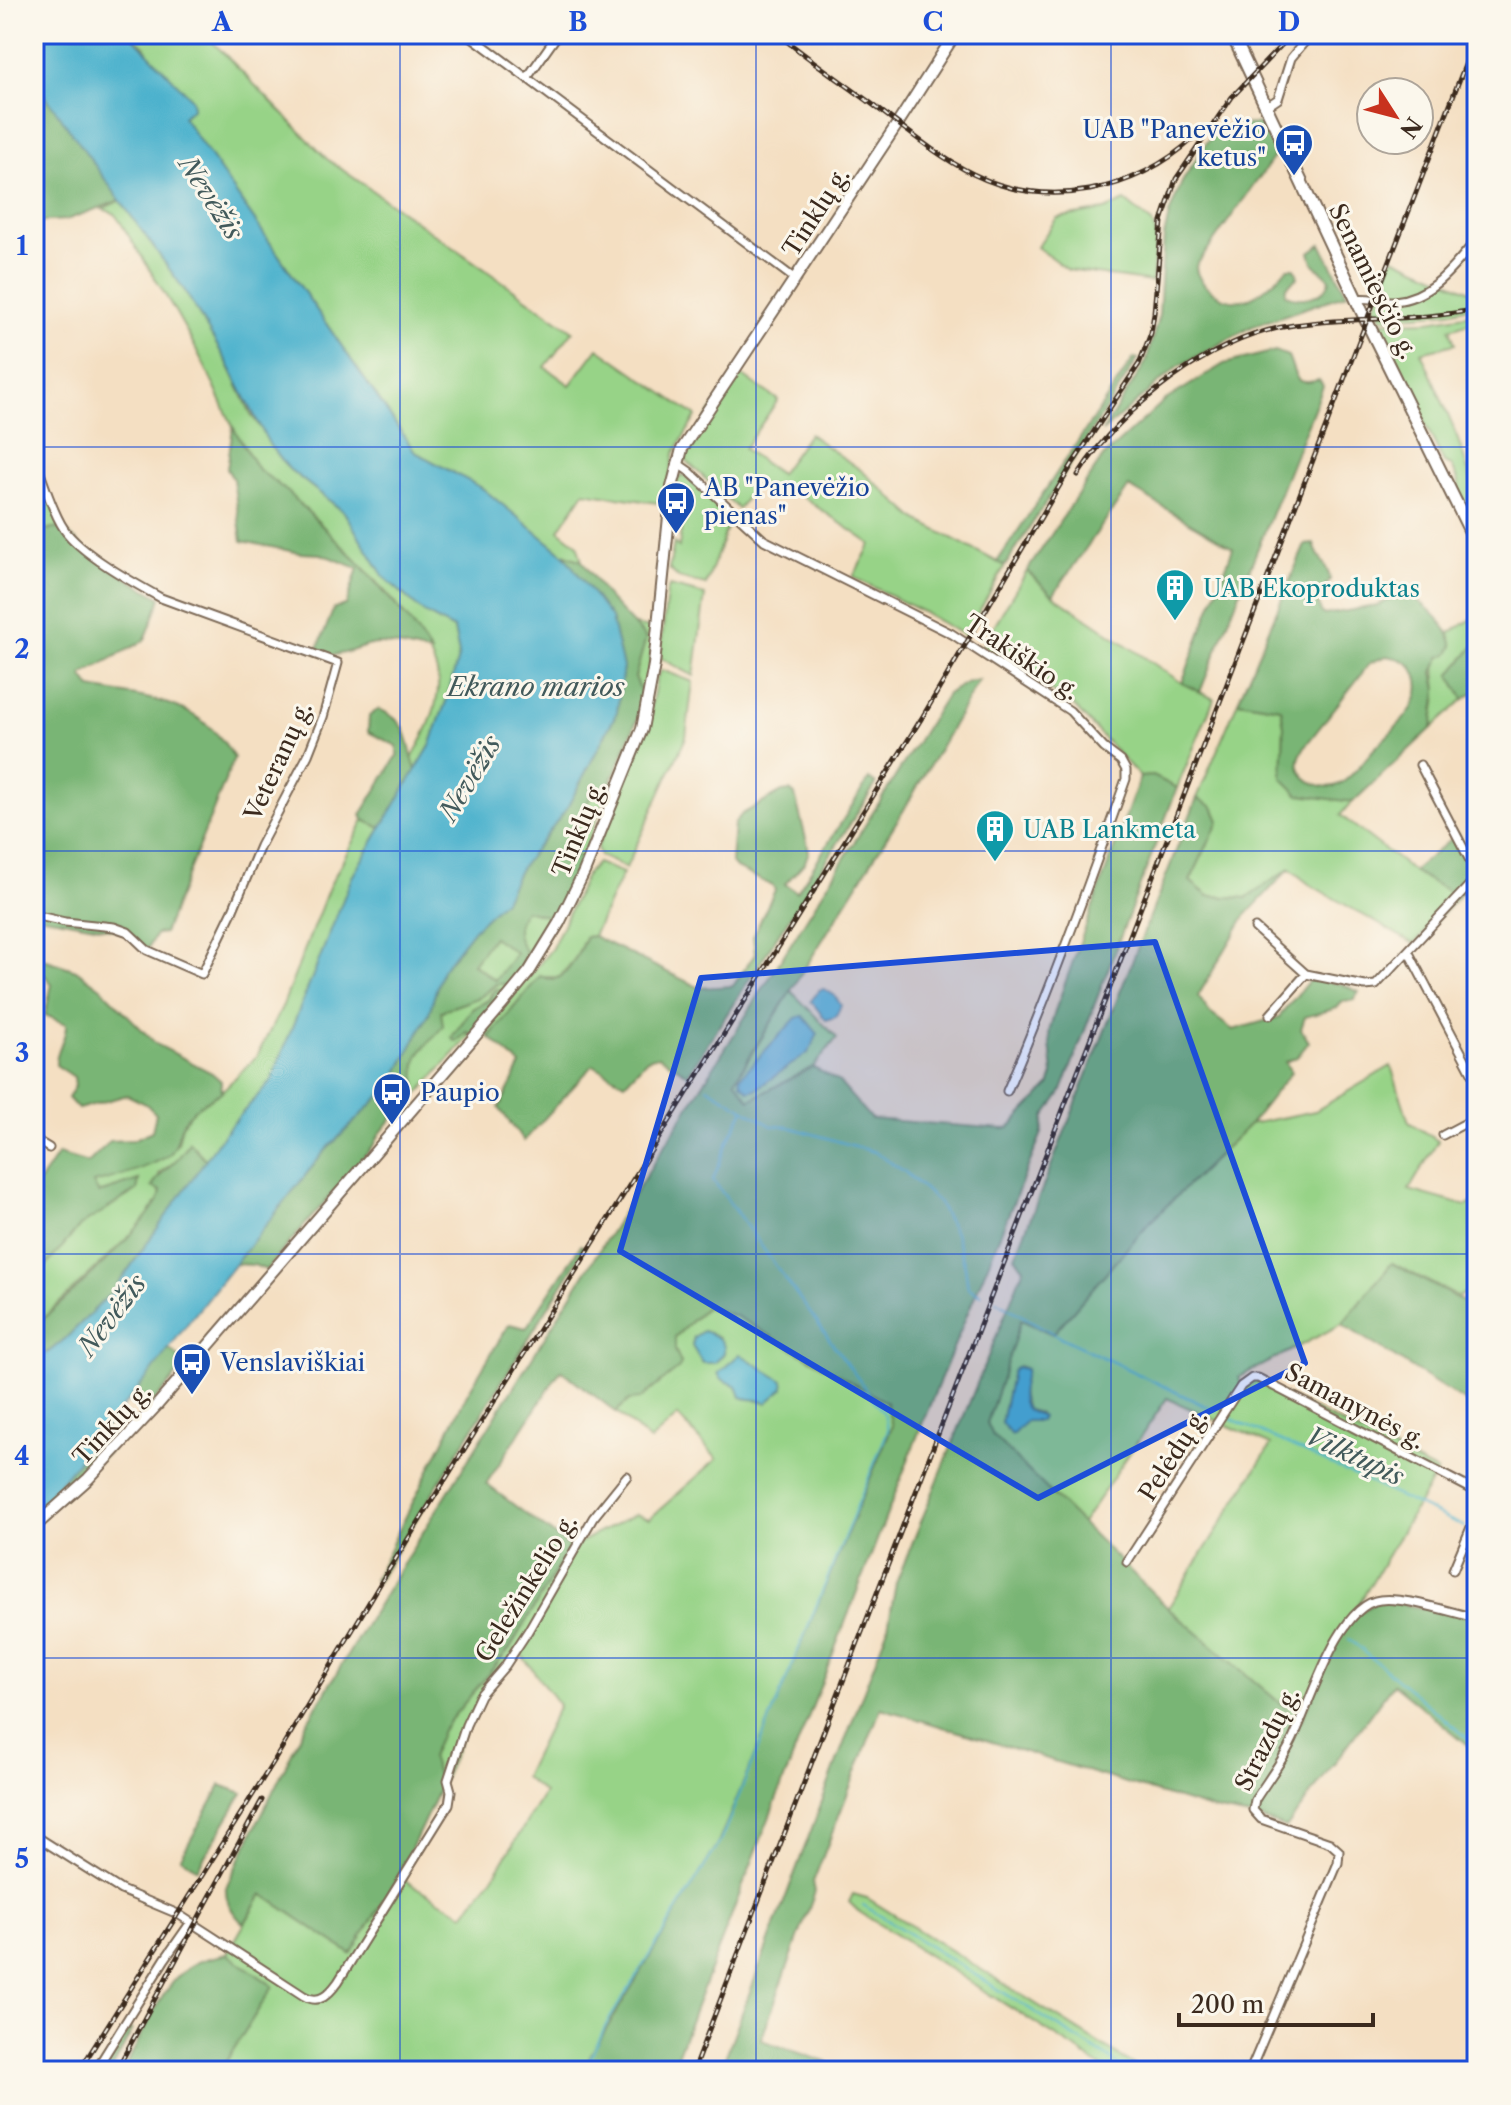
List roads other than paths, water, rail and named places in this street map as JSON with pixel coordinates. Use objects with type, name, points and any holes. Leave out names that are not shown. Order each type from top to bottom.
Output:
[{"type":"main road","name":"Tinklų g.","points":[[34,1527],[88,1479],[162,1400],[444,1073],[529,972],[547,945],[584,872],[642,729],[653,679],[677,463],[689,436],[955,34]]},
{"type":"main road","name":"Senamiesčio g.","points":[[1232,34],[1477,545]]},
{"type":"street","points":[[468,34],[795,279]]},
{"type":"street","points":[[527,78],[558,34]]},
{"type":"street","points":[[1266,107],[1278,99],[1291,58],[1311,34]]},
{"type":"street","points":[[1357,299],[1384,302],[1413,298],[1443,278],[1477,239]]},
{"type":"street","name":"Trakiškio g.","points":[[677,463],[689,470],[757,536],[952,634],[1070,711],[1104,748],[1121,761],[1126,779],[1037,1020],[1007,1091]]},
{"type":"street","name":"Veteranų g.","points":[[34,465],[37,465],[63,528],[134,583],[161,598],[338,663],[323,717],[308,755],[260,846],[202,974],[147,950],[128,932],[114,927],[34,915]]},
{"type":"street","points":[[1255,928],[1306,974],[1365,986],[1376,985],[1477,875],[1420,765]]},
{"type":"street","points":[[1408,951],[1477,1082]]},
{"type":"street","points":[[1270,1015],[1306,974]]},
{"type":"street","points":[[1443,1135],[1477,1117]]},
{"type":"street","points":[[34,1139],[49,1148]]},
{"type":"street","name":"Samanynės g.","points":[[1258,1378],[1477,1492]]},
{"type":"street","name":"Pelėdų g.","points":[[1127,1562],[1241,1386],[1258,1378]]},
{"type":"street","name":"Geležinkelio g.","points":[[191,1922],[309,1999],[319,2000],[331,1991],[449,1804],[451,1791],[448,1780],[466,1725],[480,1695],[505,1666],[528,1631],[593,1518],[627,1476]]},
{"type":"street","points":[[1453,1570],[1477,1513]]},
{"type":"street","name":"Strazdų g.","points":[[1250,2071],[1338,1863],[1339,1851],[1330,1843],[1261,1819],[1253,1810],[1255,1800],[1290,1745],[1335,1644],[1350,1619],[1364,1605],[1379,1600],[1394,1600],[1477,1618]]},
{"type":"street","points":[[34,1835],[121,1890],[191,1922],[95,2071]]},
{"type":"water","name":"Ekrano marios","points":[[34,34],[130,34],[192,99],[193,108],[183,117],[415,452],[482,488],[563,554],[611,618],[623,667],[617,712],[567,808],[519,870],[504,900],[474,929],[442,970],[429,1013],[392,1084],[324,1152],[147,1378],[46,1500],[34,1507],[34,1359],[66,1338],[114,1290],[225,1132],[271,1081],[352,877],[430,746],[459,654],[454,629],[424,613],[384,577],[344,512],[289,469],[270,446],[227,362],[185,291],[34,80]]},
{"type":"water","points":[[824,989],[834,995],[841,1005],[836,1017],[826,1020],[811,1001],[819,990]]},
{"type":"water","points":[[803,1016],[818,1034],[808,1053],[749,1091],[741,1083],[740,1077],[796,1018]]},
{"type":"water","points":[[703,1331],[723,1344],[724,1353],[715,1363],[702,1363],[692,1346],[694,1337]]},
{"type":"water","points":[[740,1354],[783,1381],[784,1388],[767,1403],[741,1397],[737,1386],[721,1379],[718,1373]]},
{"type":"water","points":[[1016,1367],[1026,1369],[1021,1392],[1023,1403],[1031,1412],[1042,1417],[1040,1421],[1026,1421],[1012,1435],[1001,1423],[1012,1371]]},
{"type":"waterway","name":"Vilktupis","points":[[707,1087],[772,1126],[789,1127],[875,1152],[905,1172],[938,1202],[955,1233],[968,1288],[982,1295]]},
{"type":"waterway","points":[[584,2071],[607,2023],[720,1842],[888,1430],[884,1414],[713,1180],[744,1110]]},
{"type":"waterway","name":"Vilktupis","points":[[996,1301],[1058,1336],[1216,1411]]},
{"type":"waterway","name":"Vilktupis","points":[[1230,1418],[1465,1527]]},
{"type":"waterway","points":[[1349,1639],[1477,1746]]},
{"type":"waterway","points":[[863,1905],[1128,2070]]},
{"type":"railway","points":[[778,34],[934,150],[973,174],[1002,185],[1031,192],[1090,190],[1146,171],[1195,137]]},
{"type":"railway","points":[[79,2071],[923,716],[1073,463],[1139,364],[1151,333],[1162,221],[1176,179],[1232,97],[1292,34]]},
{"type":"railway","points":[[693,2071],[1477,34]]},
{"type":"railway","points":[[1078,475],[1119,424],[1144,401],[1201,359],[1232,344],[1294,325],[1431,316],[1477,309]]},
{"type":"railway","points":[[116,2071],[262,1800]]},
{"type":"place","name":"UAB \"Panevėžio ketus\"","points":[[1294,177]]},
{"type":"place","name":"AB \"Panevėžio pienas\"","points":[[676,535]]},
{"type":"place","name":"UAB Ekoproduktas","points":[[1175,622]]},
{"type":"place","name":"UAB Lankmeta","points":[[995,863]]},
{"type":"place","name":"Paupio","points":[[392,1126]]},
{"type":"place","name":"Venslaviškiai","points":[[192,1396]]},
{"type":"water label","name":"Nevėžis","points":[[211,198]]},
{"type":"water label","name":"Nevėžis","points":[[470,778]]},
{"type":"water label","name":"Nevėžis","points":[[112,1315]]}]
